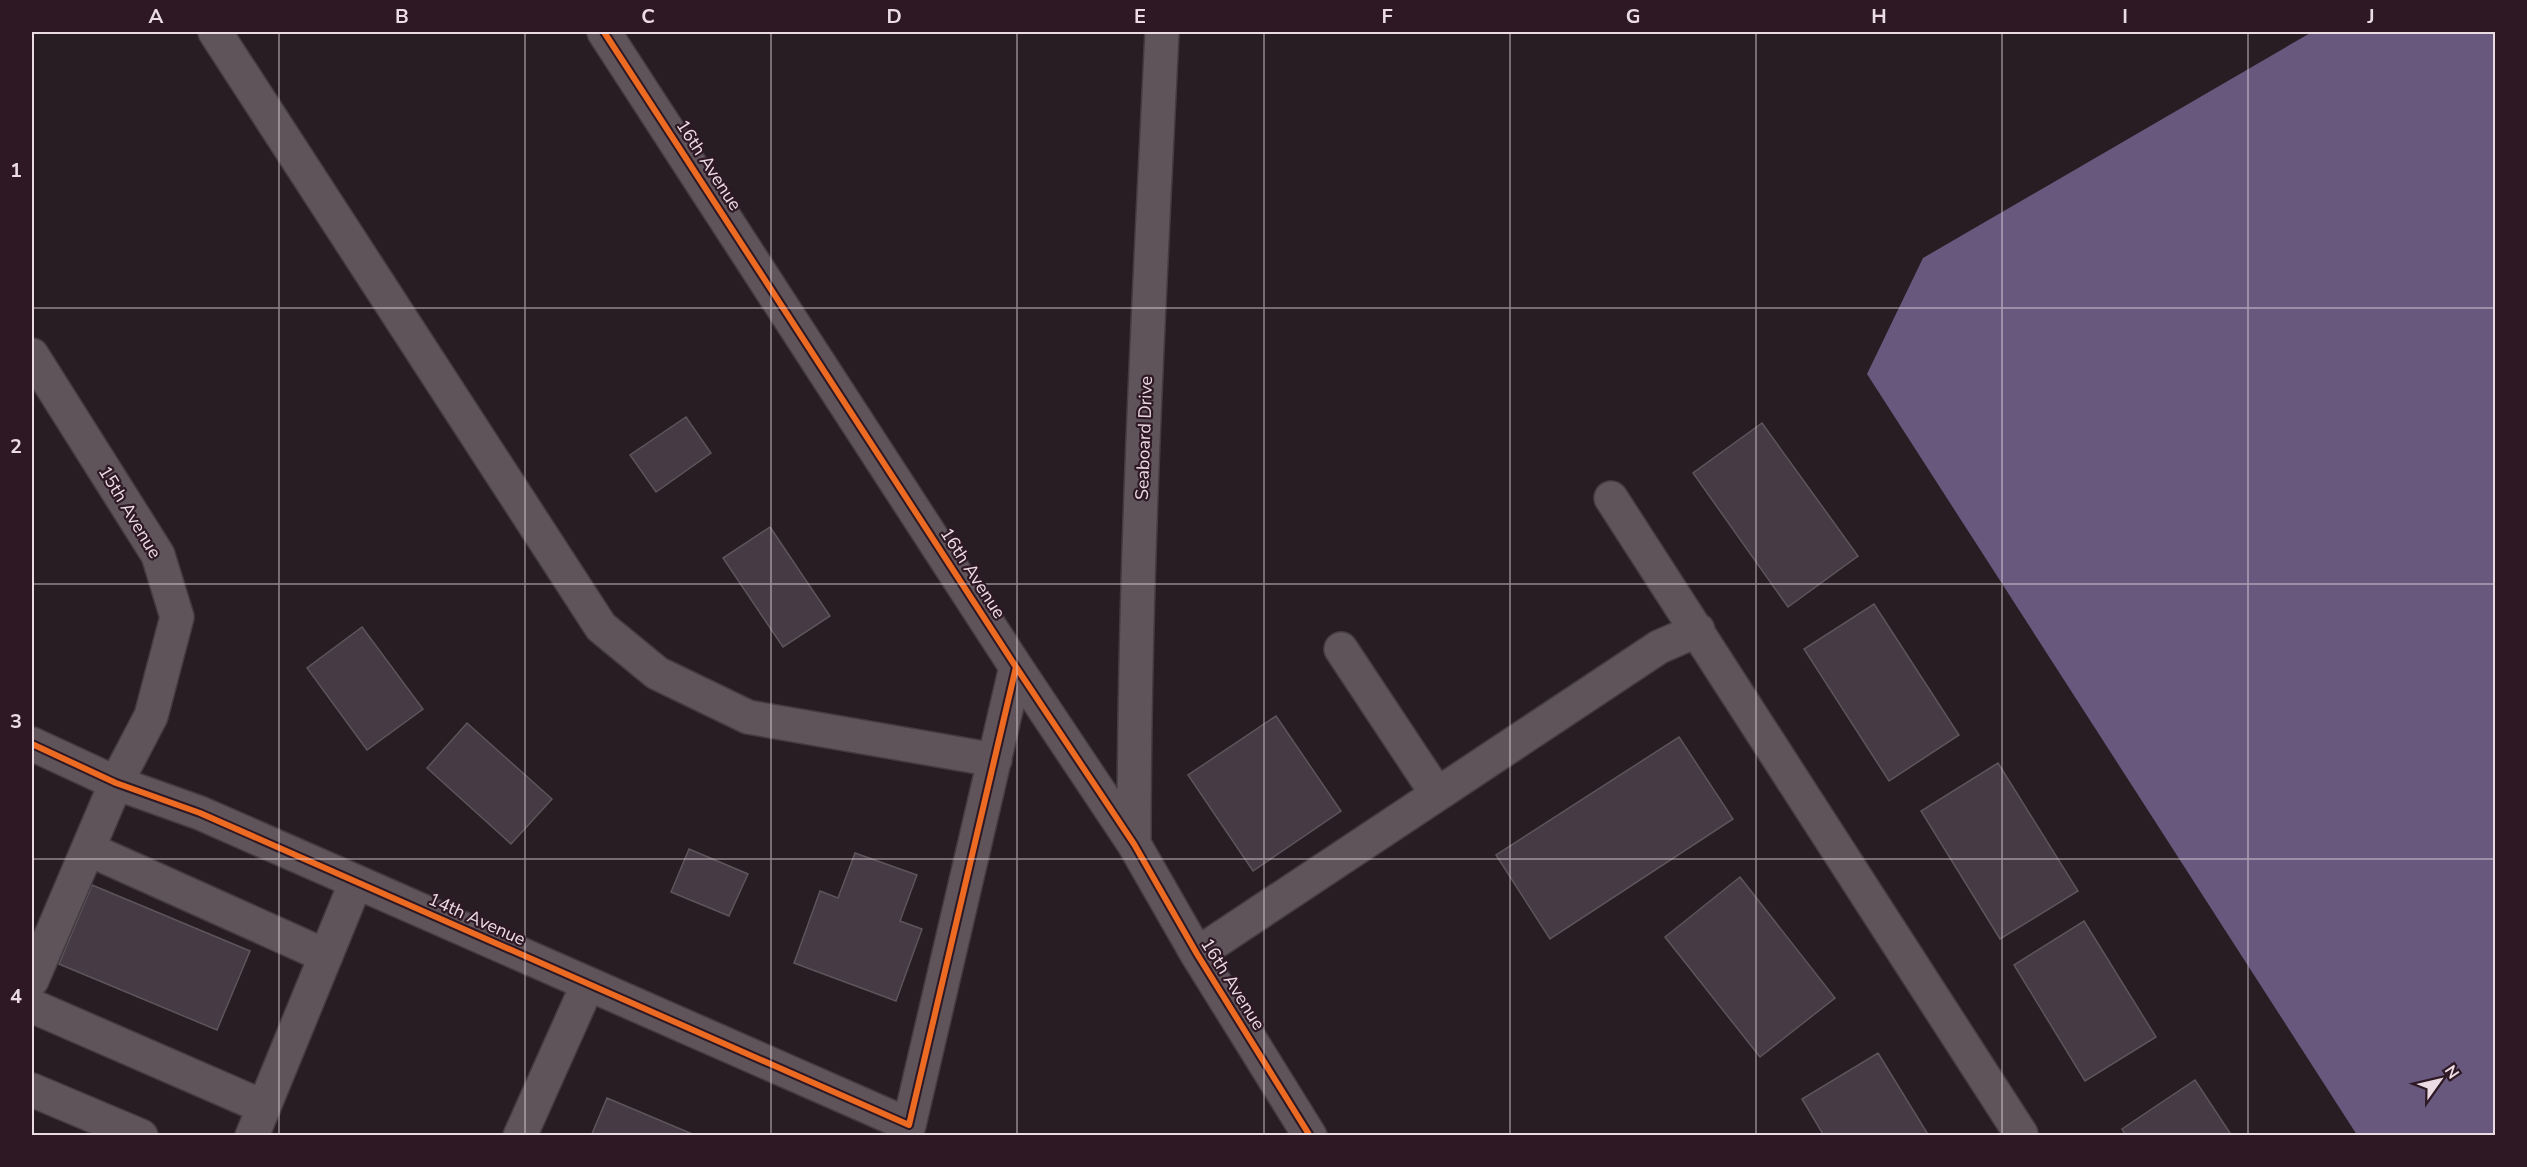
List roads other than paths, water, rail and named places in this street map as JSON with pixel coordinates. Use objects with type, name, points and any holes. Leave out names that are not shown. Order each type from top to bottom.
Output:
[{"type":"street","points":[[215,32],[601,627],[657,674],[748,717],[994,760],[1016,667]]},
{"type":"street","name":"16th Avenue","points":[[604,32],[1016,667],[1134,844],[1197,954],[1310,1136]]},
{"type":"street","name":"Seaboard Drive","points":[[1134,844],[1134,744],[1145,393],[1162,32]]},
{"type":"street","name":"15th Avenue","points":[[32,355],[158,555],[177,617],[151,716],[116,783],[32,980]]},
{"type":"street","points":[[1611,498],[2021,1134]]},
{"type":"street","points":[[1197,954],[1659,647],[1698,630]]},
{"type":"street","points":[[1341,649],[1437,794]]},
{"type":"street","name":"14th Avenue","points":[[32,744],[116,783],[200,813],[909,1125],[994,760]]},
{"type":"street","points":[[88,849],[326,956]]},
{"type":"street","points":[[32,1006],[258,1121],[356,882]]},
{"type":"street","points":[[520,1136],[588,984]]},
{"type":"street","points":[[32,1090],[141,1136]]}]
